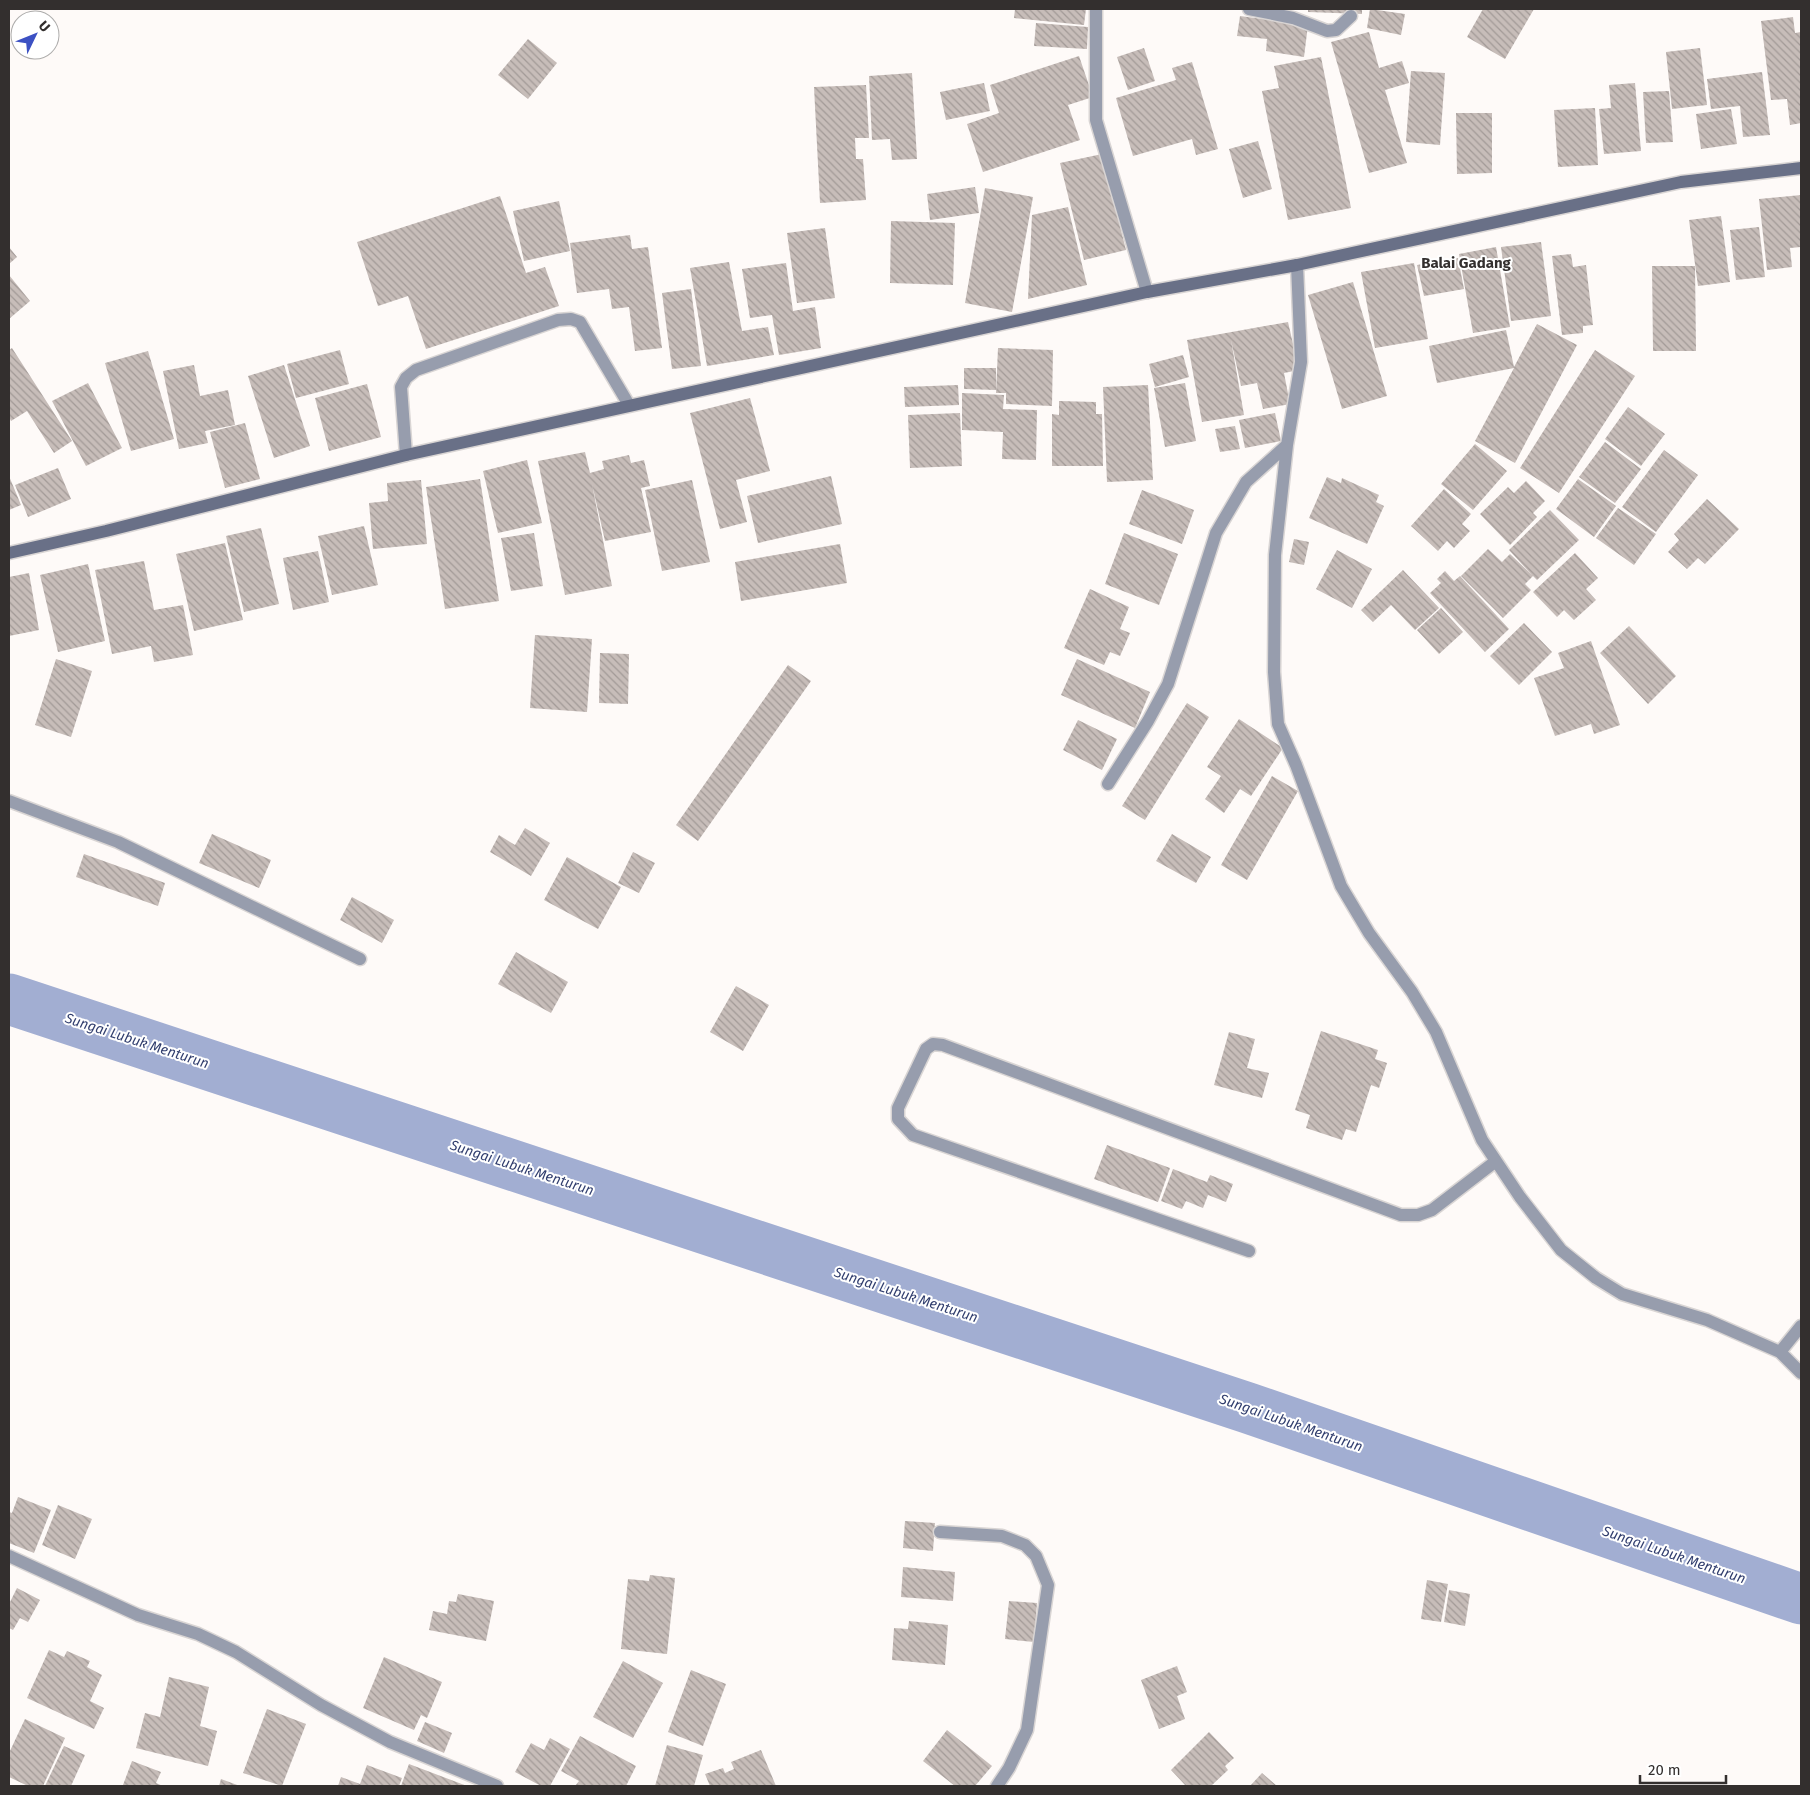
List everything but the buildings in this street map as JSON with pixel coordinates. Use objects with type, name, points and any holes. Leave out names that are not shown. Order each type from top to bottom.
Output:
[{"type":"street","points":[[1096,9],[1096,120],[1147,292]]},
{"type":"street","points":[[1249,9],[1293,18],[1327,30],[1336,30],[1351,16]]},
{"type":"street","points":[[9,553],[106,532],[406,455],[1147,292],[1297,265],[1681,182],[1801,168]]},
{"type":"street","points":[[1297,265],[1301,362],[1287,445],[1275,555],[1274,672],[1278,724],[1296,765],[1341,886],[1369,933],[1412,992],[1436,1032],[1482,1140],[1520,1197],[1561,1250],[1596,1278],[1622,1294],[1708,1320],[1780,1352],[1801,1373]]},
{"type":"street","points":[[406,455],[401,388],[406,378],[416,370],[558,320],[571,319],[580,322],[630,405]]},
{"type":"street","points":[[1108,784],[1148,721],[1168,684],[1216,533],[1246,482],[1287,445]]},
{"type":"street","points":[[9,800],[118,842],[360,959]]},
{"type":"street","points":[[1249,1252],[913,1135],[898,1119],[898,1108],[926,1049],[933,1044],[944,1045],[1401,1215],[1418,1215],[1432,1210],[1496,1161]]},
{"type":"street","points":[[1780,1352],[1801,1326]]},
{"type":"street","points":[[940,1532],[1002,1536],[1025,1546],[1036,1556],[1048,1586],[1027,1730],[1009,1768],[997,1786]]},
{"type":"street","points":[[9,1556],[138,1615],[198,1634],[236,1652],[321,1705],[390,1742],[497,1786]]},
{"type":"waterway","name":"Sungai Lubuk Menturun","points":[[9,999],[1248,1408],[1801,1599]]},
{"type":"district","name":"Balai Gadang","points":[[1466,263]]}]
